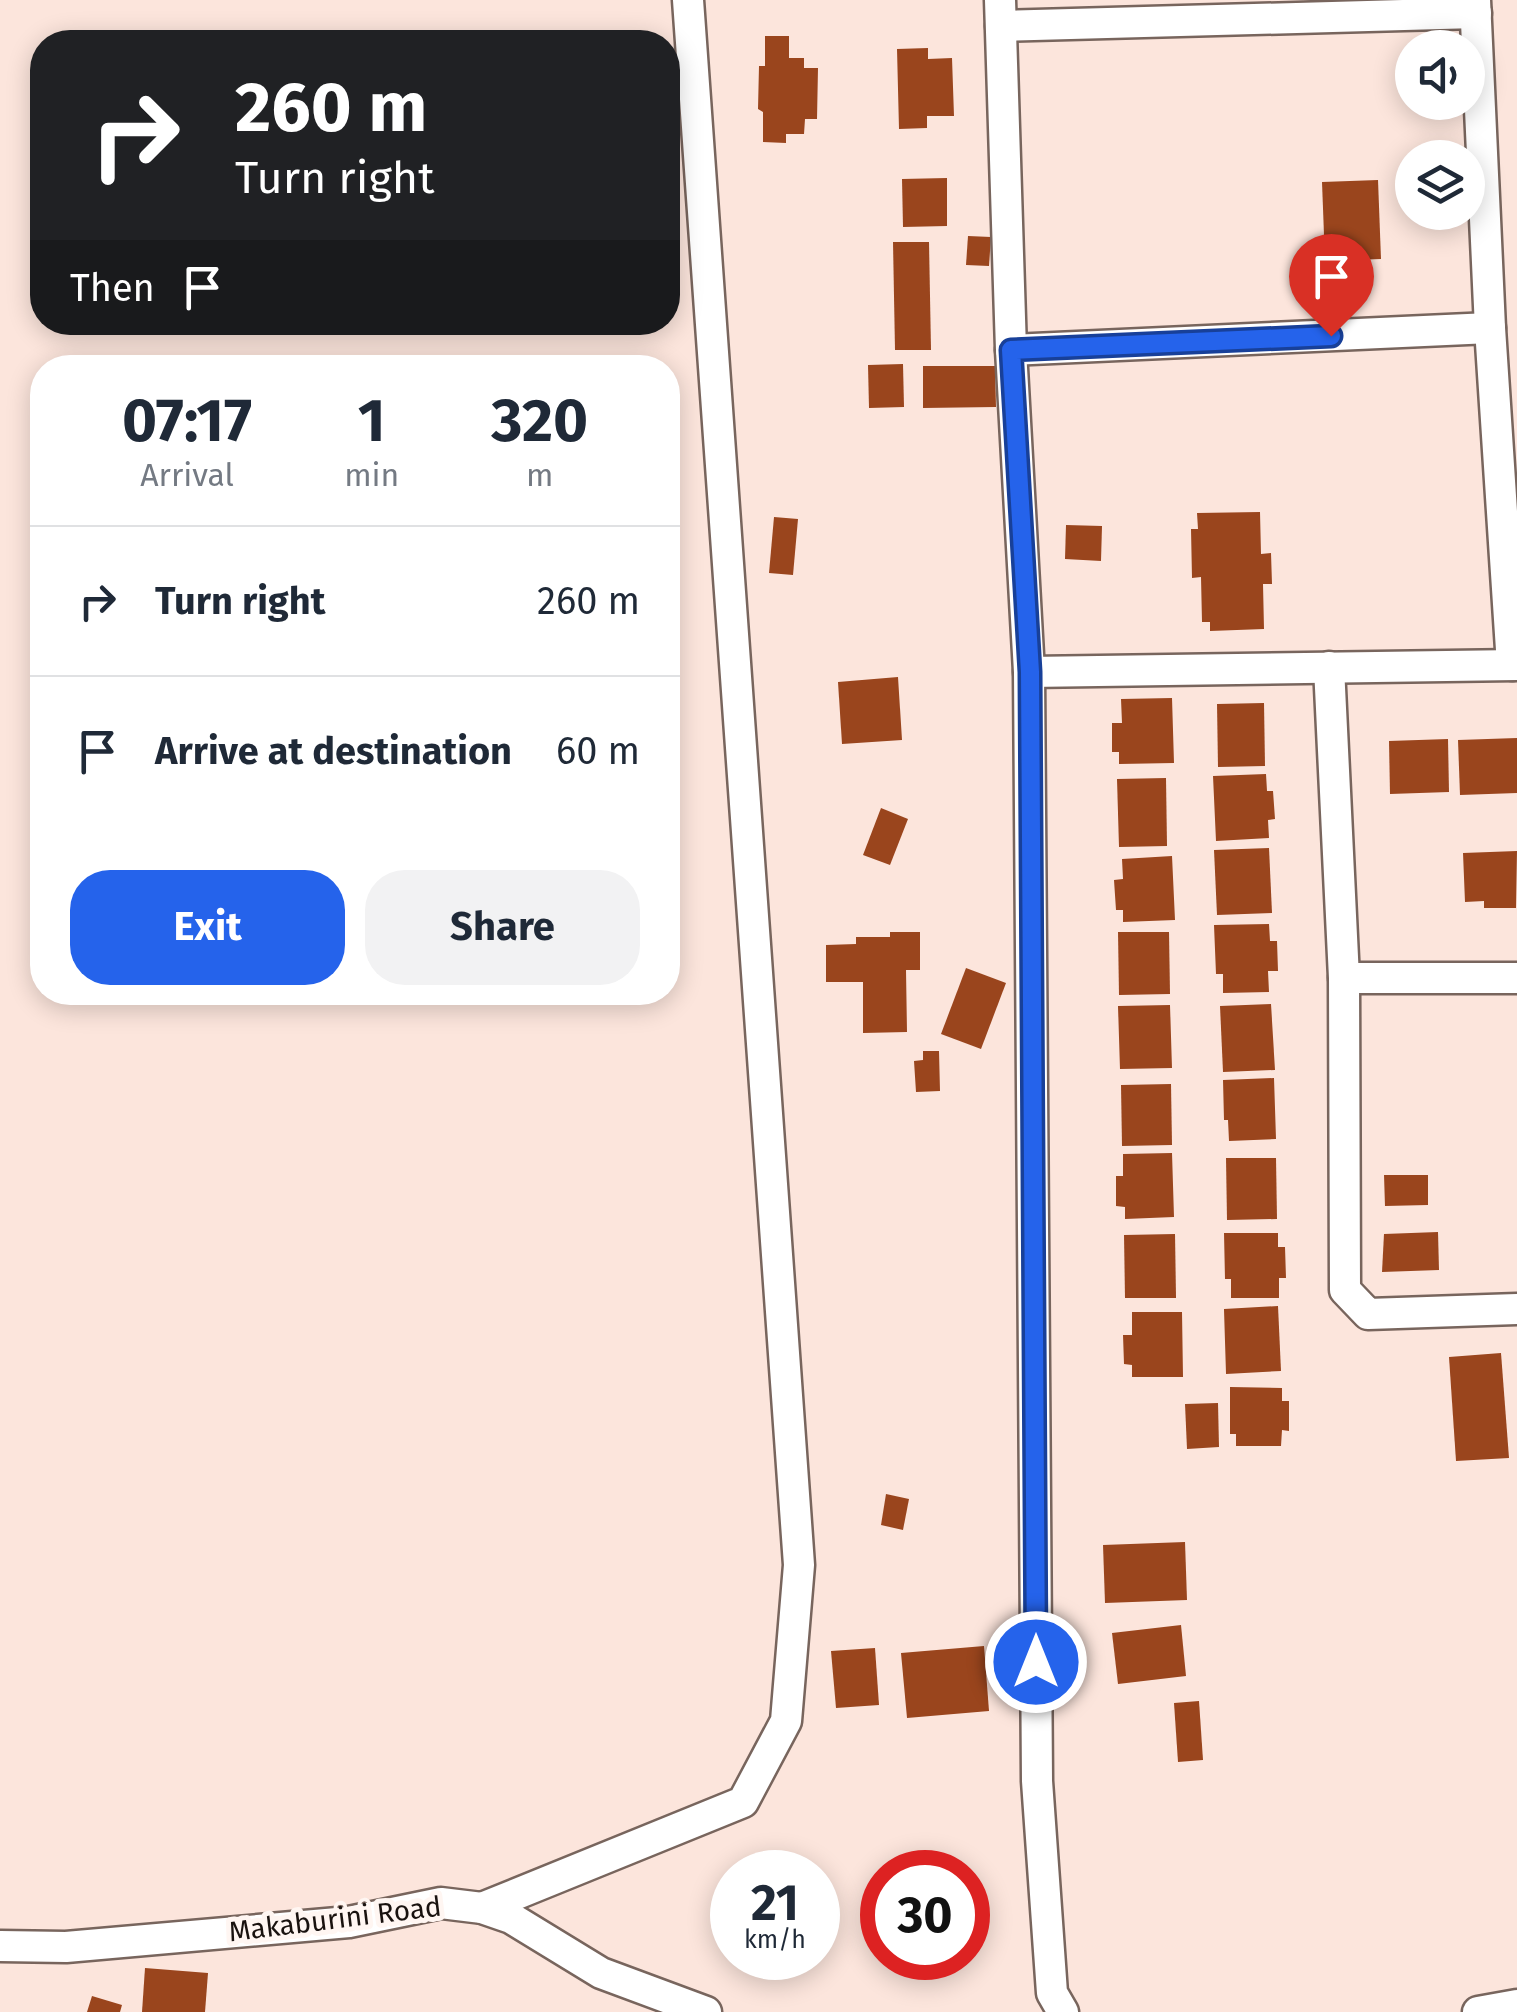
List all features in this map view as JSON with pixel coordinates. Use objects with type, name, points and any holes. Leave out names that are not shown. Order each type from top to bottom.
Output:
[{"type":"street","points":[[482,1908],[744,1802],[786,1721],[799,1565],[688,0]]},
{"type":"street","points":[[1030,672],[1515,665],[1490,328],[1476,7],[1001,13],[1011,350],[1030,672],[1037,1781],[1049,2006]]},
{"type":"street","points":[[1011,350],[1490,328]]},
{"type":"street","points":[[1328,667],[1344,978],[1344,1290],[1368,1314],[1517,1309]]},
{"type":"street","points":[[1344,978],[1517,978]]},
{"type":"street","name":"Makaburini Road","points":[[0,1946],[66,1947],[349,1922],[441,1903],[482,1908],[511,1918],[601,1973],[706,2012]]},
{"type":"street","points":[[1478,2012],[1517,2004]]},
{"type":"building","points":[[765,36],[789,36],[789,58],[804,58],[804,68],[818,68],[817,119],[805,119],[804,134],[786,134],[786,143],[763,142],[763,112],[758,109],[759,66],[765,66]]},
{"type":"building","points":[[928,48],[928,59],[952,58],[954,116],[927,116],[927,128],[899,129],[897,49]]},
{"type":"building","points":[[947,178],[947,226],[903,227],[902,179]]},
{"type":"building","points":[[1378,180],[1381,259],[1325,261],[1322,182]]},
{"type":"building","points":[[968,236],[991,237],[989,266],[966,265]]},
{"type":"building","points":[[893,242],[929,242],[931,350],[895,350]]},
{"type":"building","points":[[903,364],[904,407],[869,408],[868,365]]},
{"type":"building","points":[[923,366],[995,366],[996,407],[923,408]]},
{"type":"building","points":[[1260,512],[1261,554],[1271,553],[1272,584],[1263,584],[1264,629],[1210,631],[1210,622],[1202,622],[1201,577],[1192,578],[1191,529],[1198,529],[1197,513]]},
{"type":"building","points":[[774,517],[798,519],[793,575],[769,573]]},
{"type":"building","points":[[1066,525],[1102,526],[1101,561],[1065,559]]},
{"type":"building","points":[[898,677],[902,740],[842,744],[838,682]]},
{"type":"building","points":[[1172,698],[1174,763],[1119,764],[1119,752],[1112,752],[1112,723],[1122,723],[1121,699]]},
{"type":"building","points":[[1264,703],[1265,766],[1218,767],[1217,704]]},
{"type":"building","points":[[1517,738],[1517,793],[1460,795],[1458,740]]},
{"type":"building","points":[[1448,739],[1449,792],[1390,794],[1389,741]]},
{"type":"building","points":[[1266,774],[1267,791],[1273,791],[1275,819],[1268,820],[1269,838],[1216,841],[1213,776]]},
{"type":"building","points":[[1166,778],[1167,846],[1119,847],[1117,779]]},
{"type":"building","points":[[881,808],[908,819],[890,865],[863,855]]},
{"type":"building","points":[[1269,848],[1272,913],[1217,915],[1214,850]]},
{"type":"building","points":[[1517,851],[1516,908],[1484,908],[1484,901],[1465,902],[1463,853]]},
{"type":"building","points":[[1172,856],[1175,920],[1123,922],[1123,910],[1116,910],[1114,880],[1123,879],[1122,859]]},
{"type":"building","points":[[1269,924],[1270,941],[1277,941],[1278,971],[1268,971],[1269,992],[1223,993],[1223,974],[1216,974],[1214,925]]},
{"type":"building","points":[[890,932],[920,932],[920,970],[906,970],[907,1032],[863,1033],[863,982],[826,982],[826,945],[856,944],[856,937],[890,937]]},
{"type":"building","points":[[1118,932],[1169,932],[1170,994],[1119,995]]},
{"type":"building","points":[[966,968],[1006,983],[981,1049],[941,1034]]},
{"type":"building","points":[[1271,1004],[1275,1070],[1223,1072],[1220,1006]]},
{"type":"building","points":[[1170,1005],[1172,1068],[1120,1069],[1118,1006]]},
{"type":"building","points":[[923,1051],[939,1051],[940,1091],[916,1092],[914,1061],[923,1060]]},
{"type":"building","points":[[1274,1078],[1276,1139],[1229,1141],[1223,1080]]},
{"type":"building","points":[[1171,1084],[1172,1145],[1122,1146],[1121,1085]]},
{"type":"building","points":[[1172,1153],[1174,1217],[1125,1219],[1125,1207],[1116,1206],[1116,1176],[1123,1176],[1123,1154]]},
{"type":"building","points":[[1226,1158],[1276,1158],[1277,1219],[1227,1220]]},
{"type":"building","points":[[1384,1175],[1428,1175],[1428,1205],[1385,1206]]},
{"type":"building","points":[[1438,1232],[1439,1270],[1382,1272],[1384,1234]]},
{"type":"building","points":[[1224,1233],[1278,1233],[1278,1247],[1285,1247],[1286,1278],[1279,1278],[1279,1298],[1231,1298],[1231,1279],[1225,1279]]},
{"type":"building","points":[[1175,1234],[1176,1298],[1125,1298],[1124,1235]]},
{"type":"building","points":[[1278,1306],[1281,1371],[1226,1374],[1224,1309]]},
{"type":"building","points":[[1132,1312],[1182,1312],[1183,1377],[1132,1377],[1132,1365],[1124,1364],[1123,1335],[1132,1335]]},
{"type":"building","points":[[1501,1353],[1509,1458],[1456,1461],[1449,1357]]},
{"type":"building","points":[[1230,1387],[1282,1388],[1282,1401],[1289,1401],[1289,1431],[1282,1430],[1281,1446],[1236,1446],[1236,1434],[1230,1434]]},
{"type":"building","points":[[1218,1403],[1219,1447],[1187,1449],[1185,1404]]},
{"type":"building","points":[[886,1494],[909,1499],[903,1530],[881,1525]]},
{"type":"building","points":[[1185,1542],[1187,1600],[1105,1603],[1103,1545]]},
{"type":"building","points":[[1181,1625],[1186,1676],[1118,1684],[1112,1633]]},
{"type":"building","points":[[984,1646],[989,1711],[907,1718],[901,1653]]},
{"type":"building","points":[[875,1648],[879,1705],[836,1708],[831,1651]]},
{"type":"building","points":[[1199,1701],[1203,1760],[1178,1762],[1174,1703]]},
{"type":"building","points":[[145,1968],[208,1973],[205,2012],[142,2012]]},
{"type":"building","points":[[92,1996],[122,2005],[120,2012],[87,2012]]},
{"type":"route","points":[[1036,1662],[1030,672],[1011,350],[1331,336]]}]
